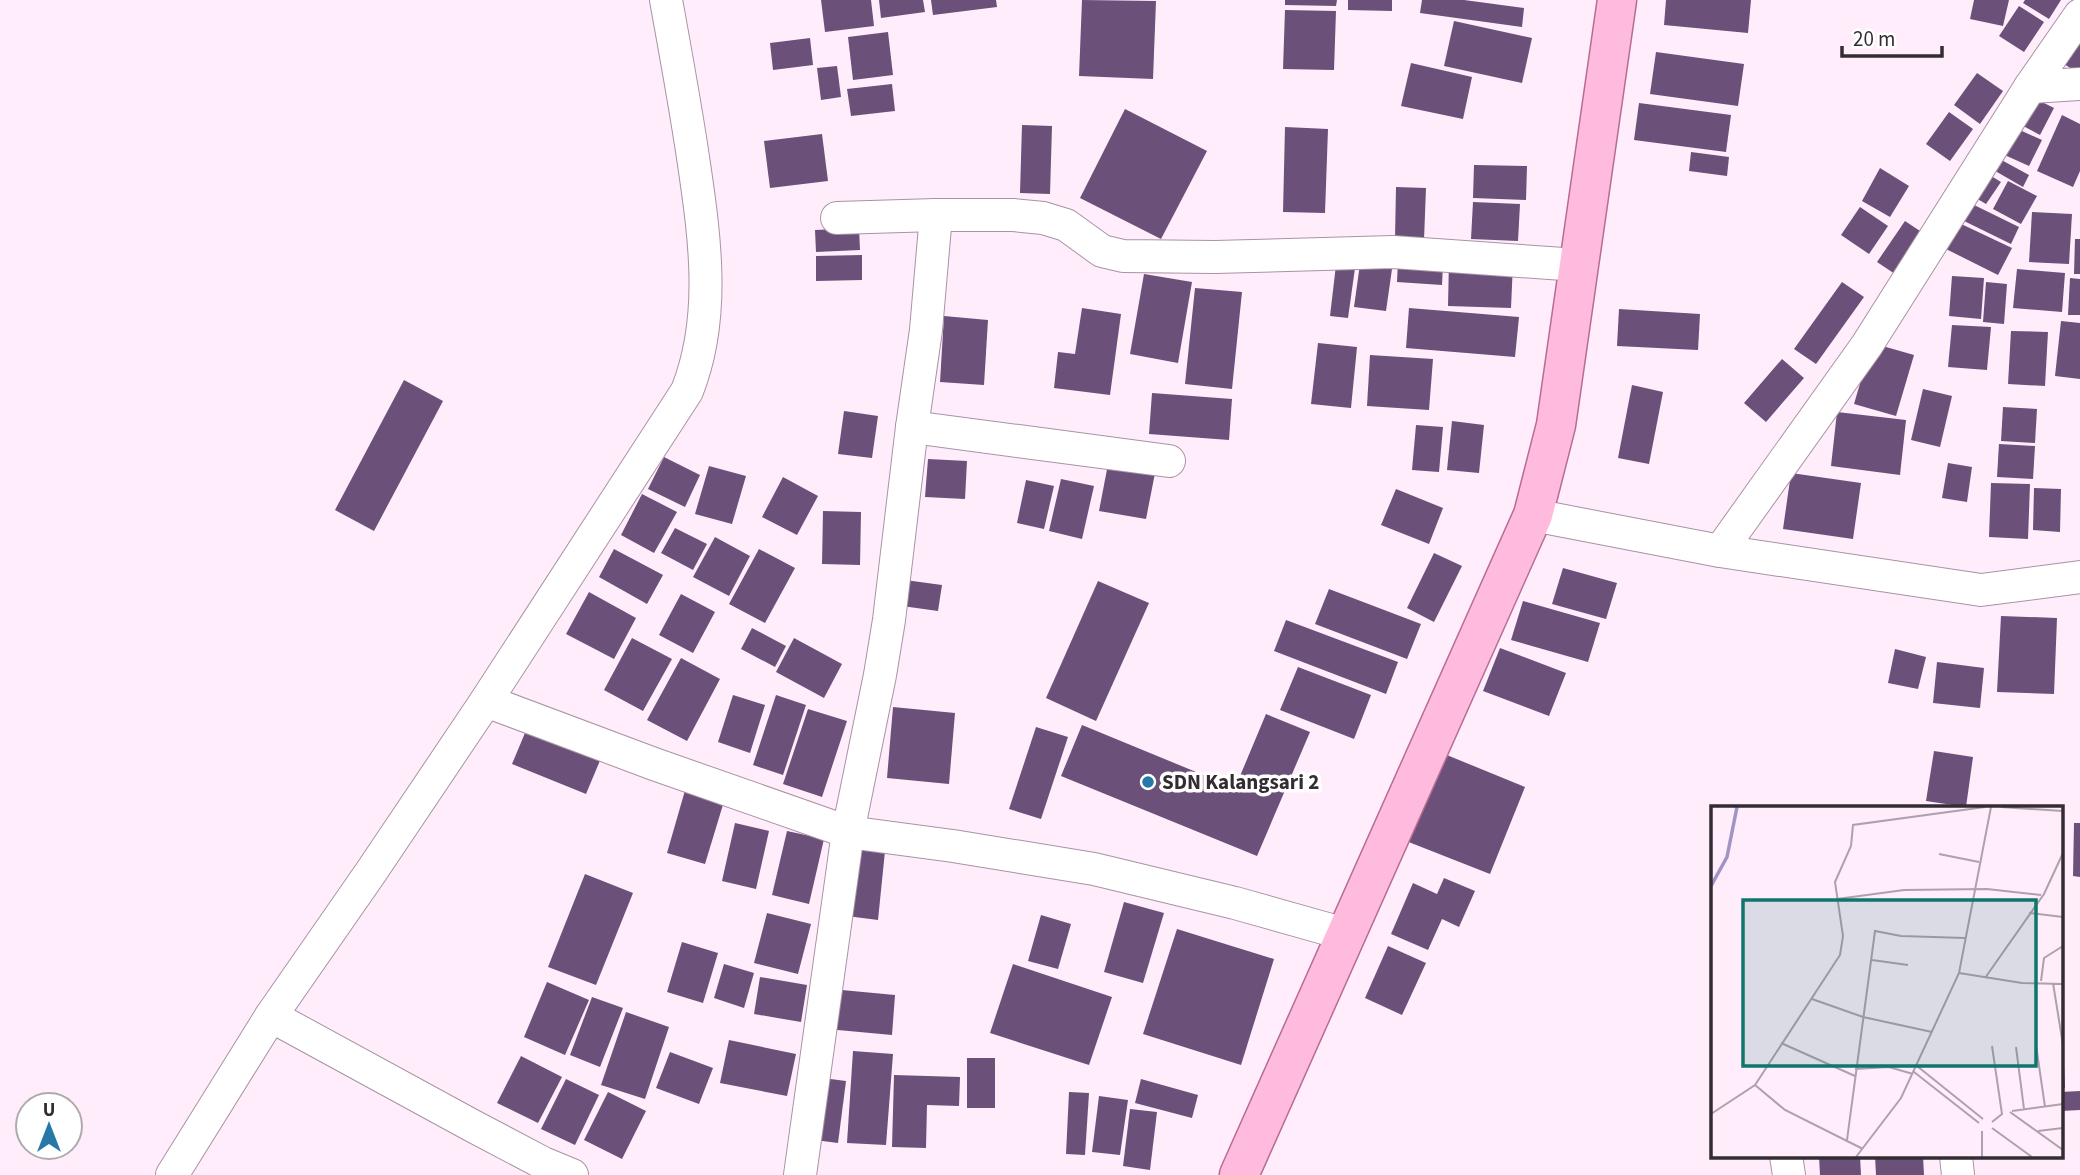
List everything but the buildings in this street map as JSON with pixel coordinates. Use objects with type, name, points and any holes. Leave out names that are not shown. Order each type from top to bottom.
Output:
[{"type":"main road","points":[[1239,1175],[1533,516],[1556,425],[1617,0]]},
{"type":"street","points":[[172,1175],[271,1016],[486,701],[687,391],[696,366],[706,288],[705,250],[687,117],[666,0]]},
{"type":"street","points":[[1720,551],[1867,345],[2030,87],[2080,16]]},
{"type":"street","points":[[2030,87],[2080,84]]},
{"type":"street","points":[[800,1175],[848,832],[884,653],[926,330],[936,215]]},
{"type":"street","points":[[837,218],[1013,215],[1043,218],[1066,225],[1102,251],[1123,256],[1215,257],[1393,252],[1578,265]]},
{"type":"street","points":[[912,428],[1168,461]]},
{"type":"street","points":[[1533,516],[1720,551],[1981,590],[2080,577]]},
{"type":"street","points":[[486,701],[848,832],[1094,869],[1223,900],[1345,934]]},
{"type":"street","points":[[271,1016],[483,1132],[542,1163],[572,1175]]},
{"type":"place","name":"SDN Kalangsari 2","points":[[1148,782]]}]
